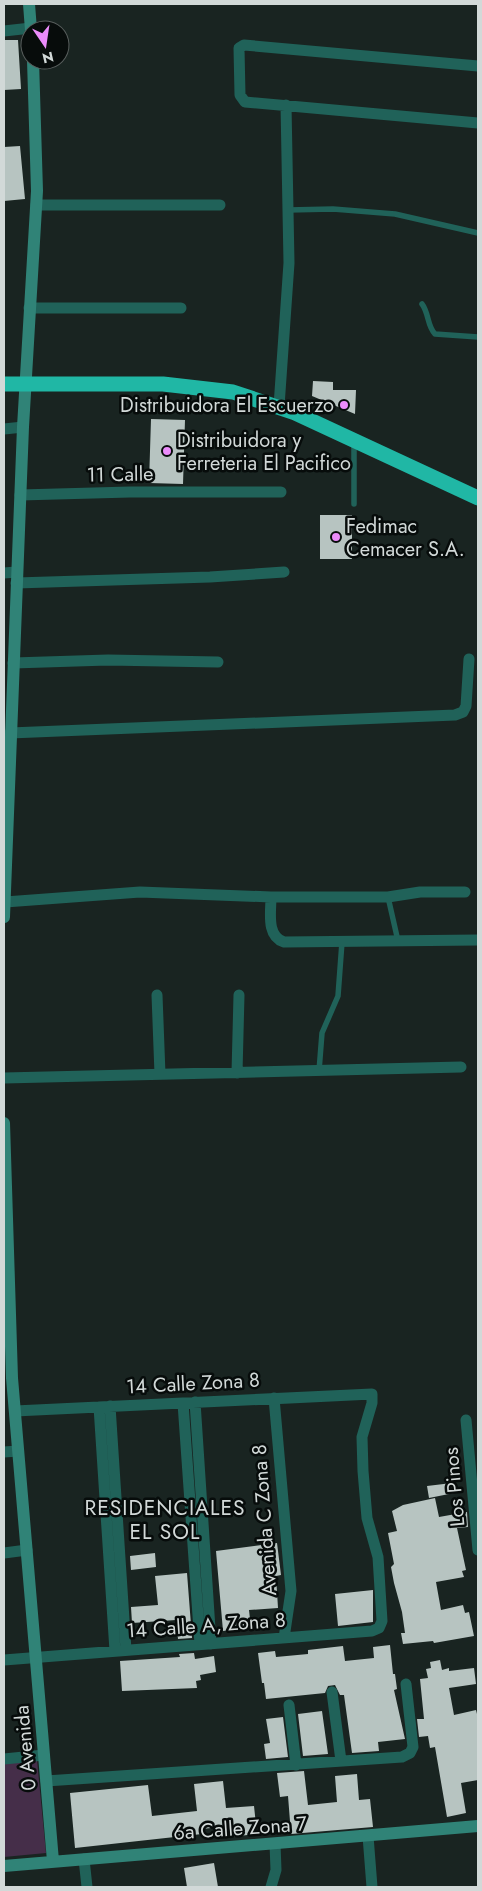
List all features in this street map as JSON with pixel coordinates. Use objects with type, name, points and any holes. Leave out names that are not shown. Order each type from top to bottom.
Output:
[{"type":"highway","points":[[4,384],[182,385],[233,392],[279,406],[354,439],[478,498]]},
{"type":"street","points":[[29,4],[30,20]]},
{"type":"street","points":[[4,31],[20,30]]},
{"type":"street","points":[[478,66],[241,46],[240,95],[242,100],[248,103],[478,123]]},
{"type":"street","points":[[4,917],[6,765],[10,733],[13,664],[12,576],[20,495],[36,205],[37,147],[33,70]]},
{"type":"street","points":[[279,406],[287,296],[286,105]]},
{"type":"street","points":[[36,205],[220,204]]},
{"type":"street","points":[[29,308],[181,308]]},
{"type":"street","points":[[4,429],[23,427]]},
{"type":"street","name":"11 Calle","points":[[20,495],[130,492],[281,492]]},
{"type":"street","points":[[12,576],[210,577],[284,572]]},
{"type":"street","points":[[10,733],[454,715],[463,712],[466,706],[469,659]]},
{"type":"street","points":[[13,664],[108,660],[218,662]]},
{"type":"street","points":[[5,902],[133,893],[271,897],[388,896],[420,892],[464,892]]},
{"type":"street","points":[[271,897],[272,933],[278,940],[291,942],[478,940]]},
{"type":"street","points":[[157,995],[160,1074]]},
{"type":"street","points":[[237,1073],[239,996]]},
{"type":"street","points":[[4,1078],[319,1072],[461,1067]]},
{"type":"street","name":"0 Avenida","points":[[4,1123],[8,1350],[15,1411],[53,1861]]},
{"type":"street","name":"14 Calle Zona 8","points":[[15,1411],[372,1394],[372,1404],[362,1437],[363,1471],[367,1518],[378,1557],[382,1621],[379,1628]]},
{"type":"street","name":"Avenida C Zona 8","points":[[274,1398],[291,1591],[284,1638]]},
{"type":"street","points":[[189,1402],[205,1644]]},
{"type":"street","points":[[105,1407],[121,1651]]},
{"type":"street","name":"Los Pinos","points":[[466,1420],[478,1550]]},
{"type":"street","points":[[4,1452],[18,1451]]},
{"type":"street","points":[[4,1553],[27,1550]]},
{"type":"street","name":"14 Calle A, Zona 8","points":[[4,1660],[372,1631],[379,1628]]},
{"type":"street","points":[[46,1781],[402,1757],[410,1753],[413,1742],[406,1684]]},
{"type":"street","points":[[332,1692],[340,1761]]},
{"type":"street","points":[[289,1705],[296,1765]]},
{"type":"street","points":[[4,1759],[44,1755]]},
{"type":"street","name":"6a Calle Zona 7","points":[[4,1866],[478,1826]]},
{"type":"street","points":[[368,1836],[372,1887]]},
{"type":"street","points":[[271,1887],[276,1870],[274,1844]]},
{"type":"street","points":[[84,1858],[87,1887]]},
{"type":"lane","points":[[288,210],[334,209],[395,214],[478,234]]},
{"type":"lane","points":[[422,304],[428,316],[430,328],[435,334],[478,337]]},
{"type":"lane","points":[[354,439],[354,504]]},
{"type":"lane","points":[[388,896],[398,941]]},
{"type":"lane","points":[[319,1072],[322,1033],[338,996],[342,942]]},
{"type":"shaded area","points":[[37,1760],[46,1853],[4,1857],[4,1764]]},
{"type":"building","points":[[4,40],[18,40],[21,89],[4,90]]},
{"type":"building","points":[[20,146],[25,199],[4,201],[4,147]]},
{"type":"building","name":"Distribuidora El Escuerzo","points":[[313,381],[333,382],[333,390],[356,390],[355,414],[312,396]]},
{"type":"building","name":"Distribuidora y Ferreteria El Pacifico","points":[[151,419],[185,420],[183,484],[149,483]]},
{"type":"building","name":"Fedimac Cemacer S.A.","points":[[320,515],[352,515],[352,559],[320,559]]},
{"type":"building","points":[[452,1483],[454,1493],[429,1498],[427,1486]]},
{"type":"building","points":[[435,1498],[439,1517],[467,1512],[468,1527],[457,1528],[466,1570],[462,1571],[464,1577],[436,1582],[441,1610],[463,1605],[465,1613],[469,1612],[474,1636],[434,1643],[433,1641],[403,1644],[401,1633],[405,1633],[391,1567],[394,1564],[388,1533],[397,1531],[392,1511],[403,1505]]},
{"type":"building","points":[[277,1543],[281,1575],[276,1576],[278,1608],[249,1610],[251,1628],[223,1631],[216,1551]]},
{"type":"building","points":[[155,1553],[156,1567],[131,1570],[130,1556]]},
{"type":"building","points":[[187,1573],[192,1638],[178,1639],[176,1620],[132,1623],[131,1607],[158,1605],[155,1576]]},
{"type":"building","points":[[373,1590],[373,1622],[338,1626],[335,1594]]},
{"type":"building","points":[[390,1645],[393,1674],[395,1674],[397,1689],[394,1690],[405,1739],[378,1742],[379,1751],[352,1753],[344,1695],[340,1695],[335,1685],[328,1686],[325,1693],[266,1699],[258,1653],[275,1651],[276,1657],[308,1654],[308,1650],[343,1646],[345,1661],[374,1658],[373,1647]]},
{"type":"building","points":[[194,1653],[195,1659],[214,1656],[216,1672],[200,1675],[201,1680],[196,1681],[197,1688],[122,1691],[120,1661],[180,1657],[179,1654]]},
{"type":"building","points":[[440,1660],[442,1670],[449,1668],[449,1671],[474,1668],[476,1684],[449,1688],[454,1715],[476,1710],[478,1718],[478,1780],[461,1783],[466,1813],[447,1817],[435,1747],[430,1748],[428,1736],[419,1737],[417,1719],[424,1719],[420,1679],[428,1678],[426,1669],[431,1668],[430,1662]]},
{"type":"building","points":[[322,1711],[328,1754],[303,1756],[298,1714]]},
{"type":"building","points":[[283,1717],[288,1757],[266,1759],[264,1744],[270,1743],[266,1719]]},
{"type":"building","points":[[304,1771],[308,1805],[337,1802],[335,1776],[357,1774],[359,1800],[370,1799],[373,1827],[291,1834],[288,1796],[280,1797],[277,1773]]},
{"type":"building","points":[[223,1781],[226,1808],[254,1806],[257,1834],[230,1837],[229,1826],[202,1829],[202,1834],[75,1848],[70,1793],[148,1785],[152,1816],[197,1811],[194,1784]]},
{"type":"building","points":[[214,1863],[218,1887],[187,1887],[184,1868]]},
{"type":"place","name":"Distribuidora El Escuerzo","points":[[344,405]]},
{"type":"place","name":"Distribuidora y Ferreteria El Pacifico","points":[[167,451]]},
{"type":"place","name":"Fedimac Cemacer S.A.","points":[[336,537]]},
{"type":"district","name":"RESIDENCIALES EL SOL","points":[[165,1520]]}]
